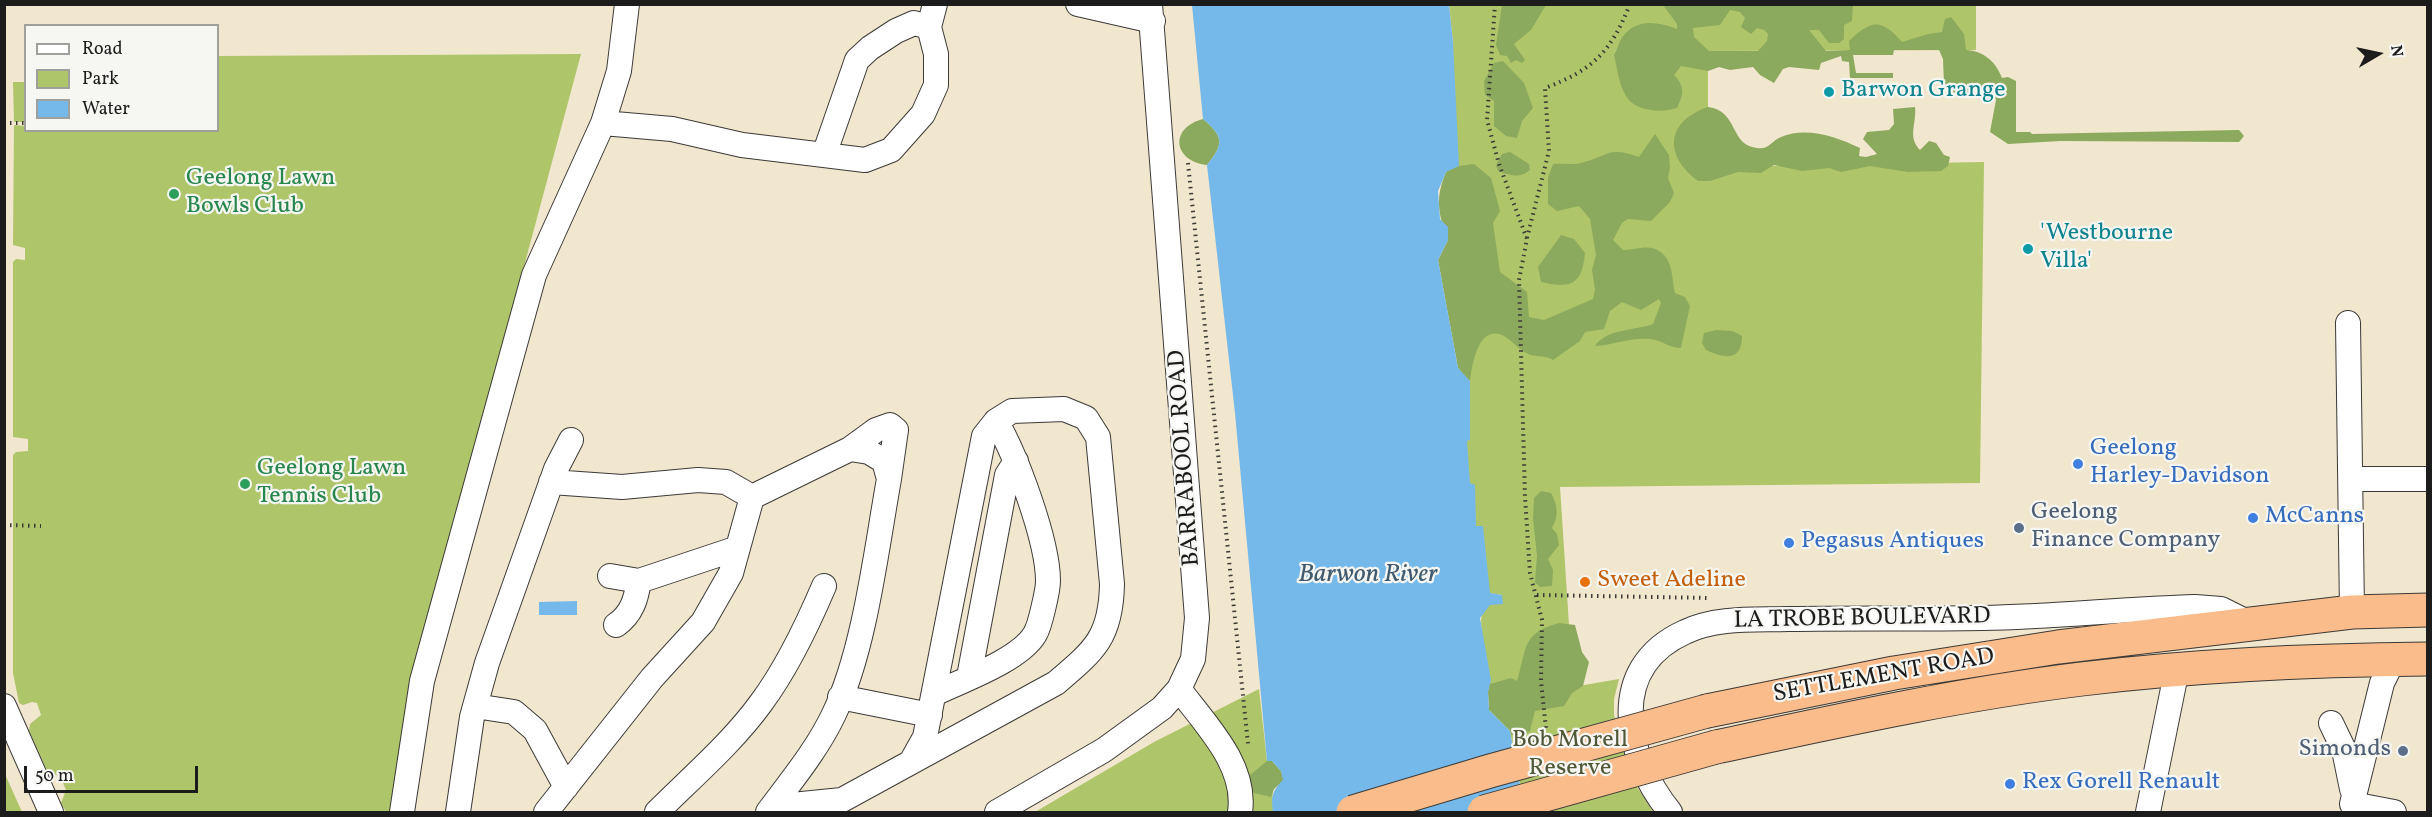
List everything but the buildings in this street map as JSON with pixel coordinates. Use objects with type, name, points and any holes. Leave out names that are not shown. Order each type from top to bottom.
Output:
[{"type":"highway","name":"SETTLEMENT ROAD","points":[[1353,813],[1490,771],[1707,711],[1968,660],[2248,623],[2352,612],[2427,610]]},
{"type":"highway","points":[[2352,612],[2354,660]]},
{"type":"highway","name":"SETTLEMENT ROAD","points":[[1484,813],[1716,747],[1948,699],[2081,679],[2177,669],[2354,660],[2427,659]]},
{"type":"street","points":[[402,813],[422,681],[534,275],[603,123],[619,71],[627,4]]},
{"type":"street","points":[[1078,4],[1151,13]]},
{"type":"street","name":"BARRABOOL ROAD","points":[[997,813],[1104,750],[1162,708],[1179,689],[1192,659],[1197,618],[1151,13]]},
{"type":"street","points":[[603,123],[672,129],[742,145],[824,155],[866,160],[891,150],[923,114],[936,85],[932,16],[896,31],[870,48],[857,60],[824,155]]},
{"type":"street","points":[[2348,323],[2352,612]]},
{"type":"street","points":[[770,810],[842,800],[911,762],[1056,682],[1087,657],[1105,632],[1112,608],[1098,437],[1086,418],[1064,409],[1012,411],[996,421],[984,436],[932,704],[921,747],[911,762]]},
{"type":"street","points":[[840,697],[932,704],[969,677],[1017,653],[1036,634],[1048,582],[1044,548],[1011,446],[996,421]]},
{"type":"street","points":[[546,813],[652,678],[702,622],[731,573],[752,497],[850,449],[876,430],[890,425],[896,430],[889,479],[867,600],[849,676],[813,751],[770,810]]},
{"type":"street","points":[[458,813],[475,706],[487,663],[551,482],[571,440]]},
{"type":"street","points":[[850,449],[869,452],[884,461],[889,479]]},
{"type":"street","points":[[969,677],[1007,475],[1016,461]]},
{"type":"street","points":[[2351,479],[2427,479]]},
{"type":"street","points":[[551,482],[622,487],[698,480],[726,482],[752,497]]},
{"type":"street","points":[[610,576],[639,581],[738,548]]},
{"type":"street","points":[[616,625],[625,619],[635,600],[639,581]]},
{"type":"street","points":[[657,813],[737,732],[762,703],[809,623],[824,586]]},
{"type":"street","name":"LA TROBE BOULEVARD","points":[[1670,813],[1638,756],[1631,731],[1629,709],[1636,684],[1645,666],[1665,644],[1688,630],[1737,621],[1994,618],[2195,607],[2221,609],[2248,623]]},
{"type":"street","points":[[2352,808],[2382,683],[2394,659]]},
{"type":"street","points":[[2148,813],[2177,669]]},
{"type":"street","points":[[1179,689],[1235,769],[1241,804],[1240,813]]},
{"type":"street","points":[[4,706],[51,813]]},
{"type":"street","points":[[475,706],[514,712],[535,730],[566,787]]},
{"type":"street","points":[[2331,723],[2347,759],[2352,808]]},
{"type":"street","points":[[2352,808],[2394,813]]},
{"type":"path","points":[[1495,4],[1487,120],[1499,164],[1527,239]]},
{"type":"path","points":[[1547,739],[1541,681],[1542,620],[1529,567],[1524,486],[1519,280],[1549,151],[1545,88],[1588,67],[1612,43],[1630,4]]},
{"type":"path","points":[[4,123],[24,123]]},
{"type":"path","points":[[1188,159],[1249,753]]},
{"type":"path","points":[[4,525],[41,526]]},
{"type":"green space","name":"Bob Morell Reserve","points":[[1449,5],[1976,5],[1976,50],[1708,51],[1708,167],[1984,162],[1980,483],[1560,487],[1573,687],[1619,679],[1614,699],[1614,715],[1637,787],[1653,812],[1525,812],[1510,731],[1488,692],[1482,616],[1484,610],[1502,595],[1482,592],[1474,557],[1446,172],[1453,42]]},
{"type":"green space","points":[[1502,5],[1546,5],[1531,30],[1514,44],[1525,60],[1522,63],[1516,60],[1511,63],[1507,56],[1500,55],[1496,45]]},
{"type":"green space","points":[[1663,5],[1853,5],[1852,21],[1844,25],[1844,39],[1839,43],[1829,43],[1819,30],[1809,30],[1826,51],[1850,50],[1849,41],[1870,26],[1882,26],[1888,29],[1902,42],[1942,32],[1945,19],[1951,17],[1964,34],[1966,50],[1984,55],[1993,62],[2002,78],[2008,77],[2016,81],[2016,132],[2032,134],[2239,130],[2244,136],[2239,142],[2060,141],[2008,144],[1990,132],[1996,100],[1994,93],[1979,86],[1967,95],[1957,95],[1944,84],[1943,59],[1939,50],[1894,50],[1893,55],[1853,55],[1856,73],[1893,73],[1893,78],[1850,78],[1849,62],[1842,61],[1841,56],[1821,63],[1819,70],[1789,67],[1783,69],[1774,83],[1760,75],[1753,67],[1730,70],[1719,67],[1708,71],[1681,66],[1674,75],[1682,90],[1677,108],[1657,111],[1642,108],[1626,96],[1618,76],[1614,55],[1620,41],[1631,28],[1653,23],[1677,29],[1677,24]],"holes":[[[1730,10],[1740,12],[1745,18],[1741,27],[1751,34],[1757,28],[1768,34],[1767,41],[1758,51],[1709,51],[1694,37],[1693,28],[1720,25]]]},
{"type":"green space","name":"Geelong Lawn Tennis Club","points":[[581,54],[519,285],[397,812],[66,812],[61,803],[66,790],[60,776],[48,773],[29,731],[30,724],[41,715],[37,703],[23,705],[19,703],[13,673],[13,455],[16,452],[28,451],[28,439],[13,437],[13,262],[16,259],[25,260],[25,248],[13,245],[14,125],[24,126],[24,132],[219,132],[219,56]]},
{"type":"green space","points":[[1503,61],[1524,83],[1533,108],[1522,121],[1517,138],[1506,136],[1494,126],[1494,101],[1485,95],[1484,81],[1494,63]]},
{"type":"green space","points":[[13,82],[24,82],[24,122],[14,122]]},
{"type":"green space","points":[[1708,107],[1725,115],[1737,135],[1748,146],[1764,148],[1791,134],[1811,133],[1851,144],[1860,148],[1859,156],[1866,157],[1877,154],[1863,139],[1867,132],[1889,130],[1894,124],[1893,109],[1915,107],[1913,135],[1916,145],[1920,150],[1929,141],[1936,143],[1944,155],[1950,157],[1948,166],[1941,171],[1908,172],[1870,166],[1841,172],[1829,168],[1802,171],[1774,165],[1761,173],[1738,172],[1710,181],[1698,181],[1679,160],[1674,140],[1677,130],[1684,121],[1694,113]]},
{"type":"green space","points":[[1203,119],[1215,131],[1219,141],[1219,146],[1207,165],[1187,157],[1180,144],[1180,136],[1184,129]]},
{"type":"green space","points":[[1655,134],[1669,155],[1668,178],[1674,193],[1670,202],[1651,221],[1628,219],[1622,223],[1613,240],[1623,250],[1652,248],[1668,260],[1675,293],[1685,297],[1690,306],[1681,348],[1643,339],[1595,346],[1600,340],[1614,333],[1653,324],[1661,303],[1659,299],[1641,310],[1622,302],[1610,311],[1604,329],[1585,332],[1580,341],[1553,360],[1527,354],[1504,336],[1488,335],[1478,348],[1470,381],[1458,368],[1438,260],[1448,240],[1439,206],[1440,190],[1446,172],[1459,166],[1474,164],[1491,178],[1500,211],[1493,223],[1500,272],[1527,292],[1529,317],[1544,320],[1593,299],[1595,290],[1592,270],[1596,255],[1590,219],[1579,206],[1557,211],[1548,204],[1548,178],[1553,164],[1581,163],[1614,152],[1639,157]]},
{"type":"green space","points":[[1510,152],[1529,164],[1530,170],[1518,175],[1498,171],[1496,165],[1502,154]]},
{"type":"green space","points":[[1561,235],[1574,239],[1585,253],[1581,272],[1578,278],[1567,284],[1541,282],[1538,267]]},
{"type":"green space","points":[[1716,330],[1733,331],[1742,336],[1736,354],[1726,356],[1706,350],[1702,343],[1704,333]]},
{"type":"green space","points":[[1541,491],[1551,493],[1555,502],[1557,515],[1552,528],[1557,534],[1559,545],[1548,559],[1553,570],[1552,586],[1540,587],[1535,582],[1537,556],[1533,519],[1534,498]]},
{"type":"green space","points":[[1559,623],[1575,625],[1582,652],[1589,662],[1583,686],[1572,693],[1564,706],[1535,711],[1530,731],[1521,736],[1511,735],[1510,731],[1489,710],[1490,684],[1511,678],[1517,681],[1525,651],[1532,637],[1547,627]]},
{"type":"green space","points":[[1259,689],[1267,761],[1272,761],[1273,812],[1035,812],[1154,742]]},
{"type":"green space","points":[[1267,761],[1272,761],[1281,771],[1284,780],[1274,789],[1271,797],[1254,793],[1248,784],[1250,775]]},
{"type":"green space","points":[[5,774],[22,812],[5,812]]},
{"type":"water","name":"Barwon River","points":[[1192,5],[1449,5],[1459,166],[1446,172],[1438,191],[1440,219],[1448,227],[1448,240],[1438,260],[1458,368],[1470,381],[1470,440],[1467,441],[1470,483],[1475,485],[1476,526],[1483,526],[1490,593],[1502,595],[1503,604],[1490,605],[1480,618],[1491,680],[1488,692],[1489,710],[1510,731],[1525,812],[1273,812],[1273,795],[1283,780],[1281,771],[1272,761],[1267,761],[1235,413],[1207,165],[1219,146],[1219,141],[1215,131],[1203,119]]},
{"type":"water","points":[[577,601],[577,615],[539,615],[539,602]]},
{"type":"place","name":"Barwon Grange","points":[[1829,92]]},
{"type":"place","name":"Geelong Lawn Bowls Club","points":[[174,194]]},
{"type":"place","name":"'Westbourne Villa'","points":[[2028,249]]},
{"type":"place","name":"Geelong Harley-Davidson","points":[[2078,464]]},
{"type":"place","name":"Geelong Lawn Tennis Club","points":[[245,484]]},
{"type":"place","name":"McCanns","points":[[2253,518]]},
{"type":"place","name":"Geelong Finance Company","points":[[2019,528]]},
{"type":"place","name":"Pegasus Antiques","points":[[1789,543]]},
{"type":"place","name":"Sweet Adeline","points":[[1585,582]]},
{"type":"place","name":"Simonds","points":[[2403,751]]},
{"type":"place","name":"Rex Gorell Renault","points":[[2010,784]]}]
